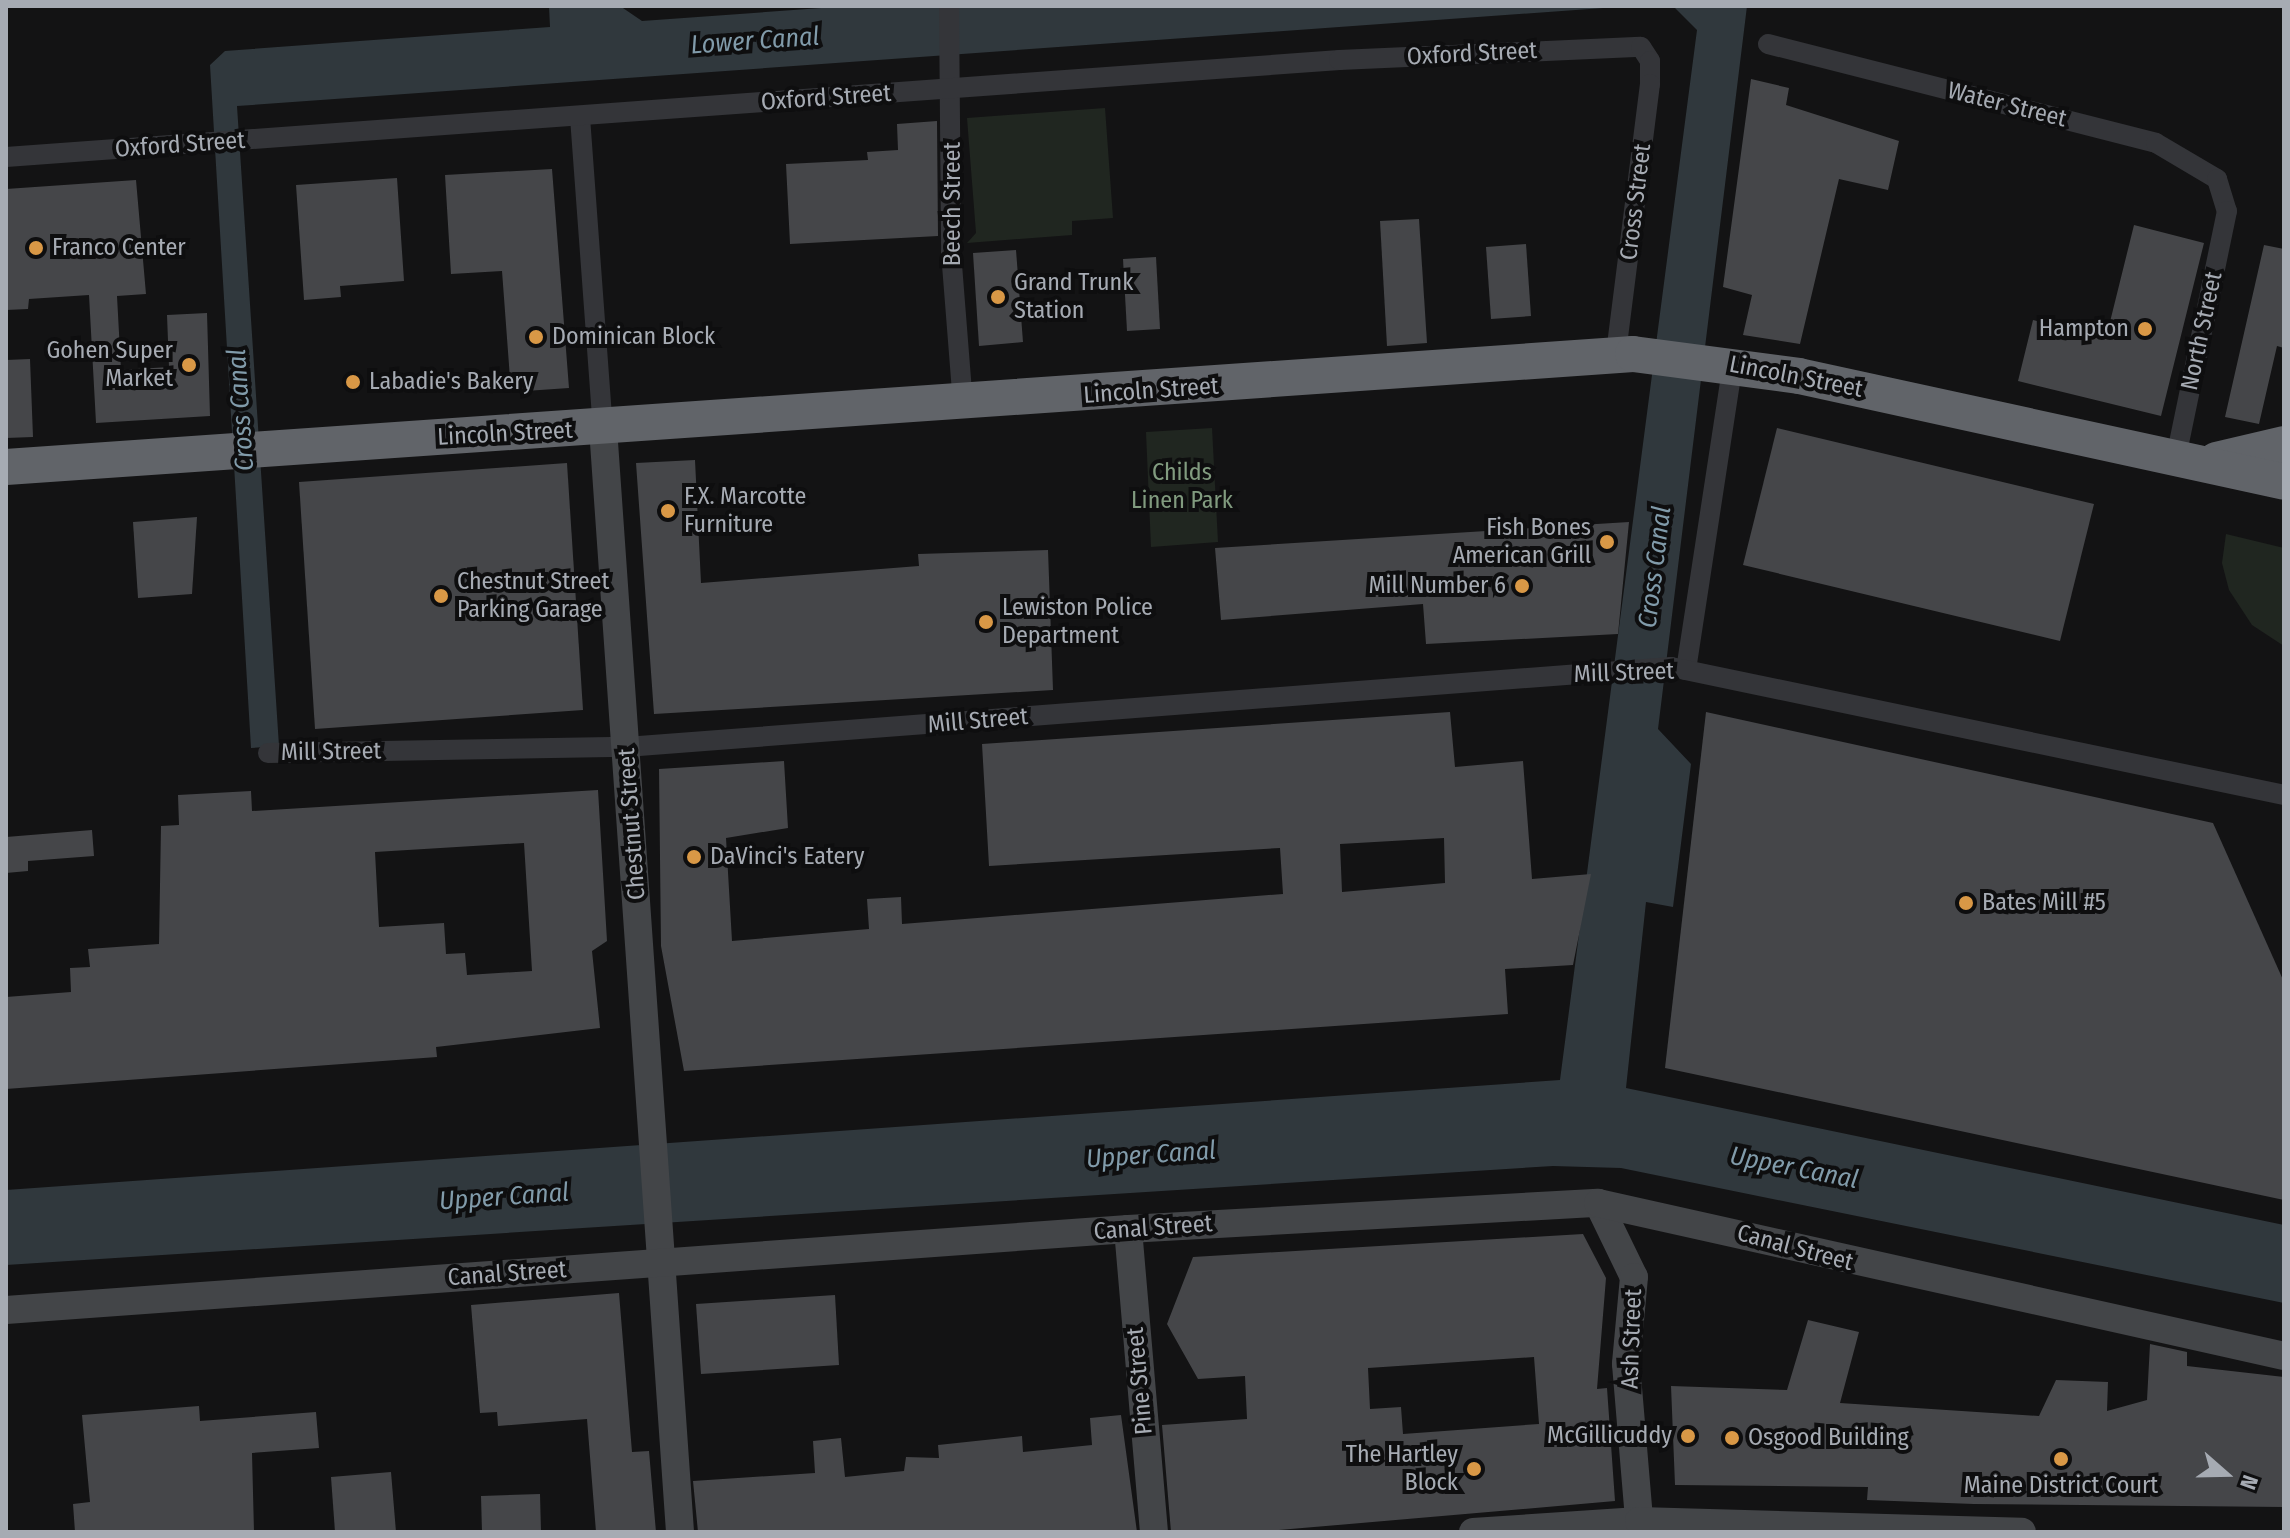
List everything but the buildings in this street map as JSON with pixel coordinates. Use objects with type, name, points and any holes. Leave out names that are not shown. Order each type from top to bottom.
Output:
[{"type":"highway","name":"Lincoln Street","points":[[6,467],[1624,355],[1726,363],[2175,463],[2284,482]]},
{"type":"highway","points":[[2175,463],[2284,444]]},
{"type":"main road","name":"Chestnut Street","points":[[603,428],[663,1231],[680,1532]]},
{"type":"main road","name":"Canal Street","points":[[6,1310],[1128,1229],[1598,1203],[2284,1356]]},
{"type":"main road","name":"Ash Street","points":[[1598,1203],[1634,1277],[1626,1364],[1639,1526]]},
{"type":"main road","name":"Pine Street","points":[[1128,1229],[1154,1532]]},
{"type":"main road","points":[[1473,1532],[1639,1526],[2022,1532]]},
{"type":"street","name":"Beech Street","points":[[949,6],[954,68],[951,252],[963,403]]},
{"type":"street","name":"Water Street","points":[[1768,44],[2156,143],[2197,163],[2228,198]]},
{"type":"street","name":"Oxford Street","points":[[6,157],[952,91],[1339,60],[1645,50]]},
{"type":"street","name":"Cross Street","points":[[1624,355],[1650,84],[1645,50]]},
{"type":"street","name":"Chestnut Street","points":[[580,117],[603,428]]},
{"type":"street","name":"North Street","points":[[2175,463],[2228,198]]},
{"type":"street","name":"Mill Street","points":[[1679,669],[1726,363]]},
{"type":"street","name":"Mill Street","points":[[268,753],[626,747],[1603,672],[1679,669],[2284,795]]},
{"type":"green space","points":[[1105,108],[1113,218],[1072,221],[1072,235],[967,243],[976,233],[967,118]]},
{"type":"green space","name":"Childs Linen Park","points":[[1212,428],[1218,542],[1151,547],[1146,432]]},
{"type":"green space","points":[[2226,534],[2284,548],[2284,646],[2252,625],[2229,590],[2222,563]]},
{"type":"water","points":[[549,6],[620,6],[642,21],[849,6],[1631,6],[237,106],[279,746],[251,748],[210,65],[225,51],[550,27]]},
{"type":"water","points":[[1673,6],[1747,6],[1658,729],[1691,764],[1673,907],[1646,902],[1626,1088],[2284,1225],[2284,1303],[1621,1168],[1553,1166],[6,1265],[6,1190],[1560,1080],[1697,30]]},
{"type":"place","name":"Franco Center","points":[[36,248]]},
{"type":"place","name":"Grand Trunk Station","points":[[998,297]]},
{"type":"place","name":"Hampton","points":[[2145,329]]},
{"type":"place","name":"Dominican Block","points":[[536,337]]},
{"type":"place","name":"Gohen Super Market","points":[[189,365]]},
{"type":"place","name":"Labadie's Bakery","points":[[353,382]]},
{"type":"place","name":"F.X. Marcotte Furniture","points":[[668,511]]},
{"type":"place","name":"Fish Bones American Grill","points":[[1607,542]]},
{"type":"place","name":"Mill Number 6","points":[[1522,586]]},
{"type":"place","name":"Chestnut Street Parking Garage","points":[[441,596]]},
{"type":"place","name":"Lewiston Police Department","points":[[986,622]]},
{"type":"place","name":"DaVinci's Eatery","points":[[694,857]]},
{"type":"place","name":"Bates Mill #5","points":[[1966,903]]},
{"type":"place","name":"McGillicuddy","points":[[1688,1436]]},
{"type":"place","name":"Osgood Building","points":[[1732,1438]]},
{"type":"place","name":"Maine District Court","points":[[2061,1459]]},
{"type":"place","name":"The Hartley Block","points":[[1474,1469]]},
{"type":"water label","name":"Lower Canal","points":[[755,41]]},
{"type":"water label","name":"Cross Canal","points":[[241,410]]},
{"type":"water label","name":"Cross Canal","points":[[1655,567]]},
{"type":"water label","name":"Upper Canal","points":[[1151,1155]]},
{"type":"water label","name":"Upper Canal","points":[[1794,1168]]},
{"type":"water label","name":"Upper Canal","points":[[504,1197]]}]
